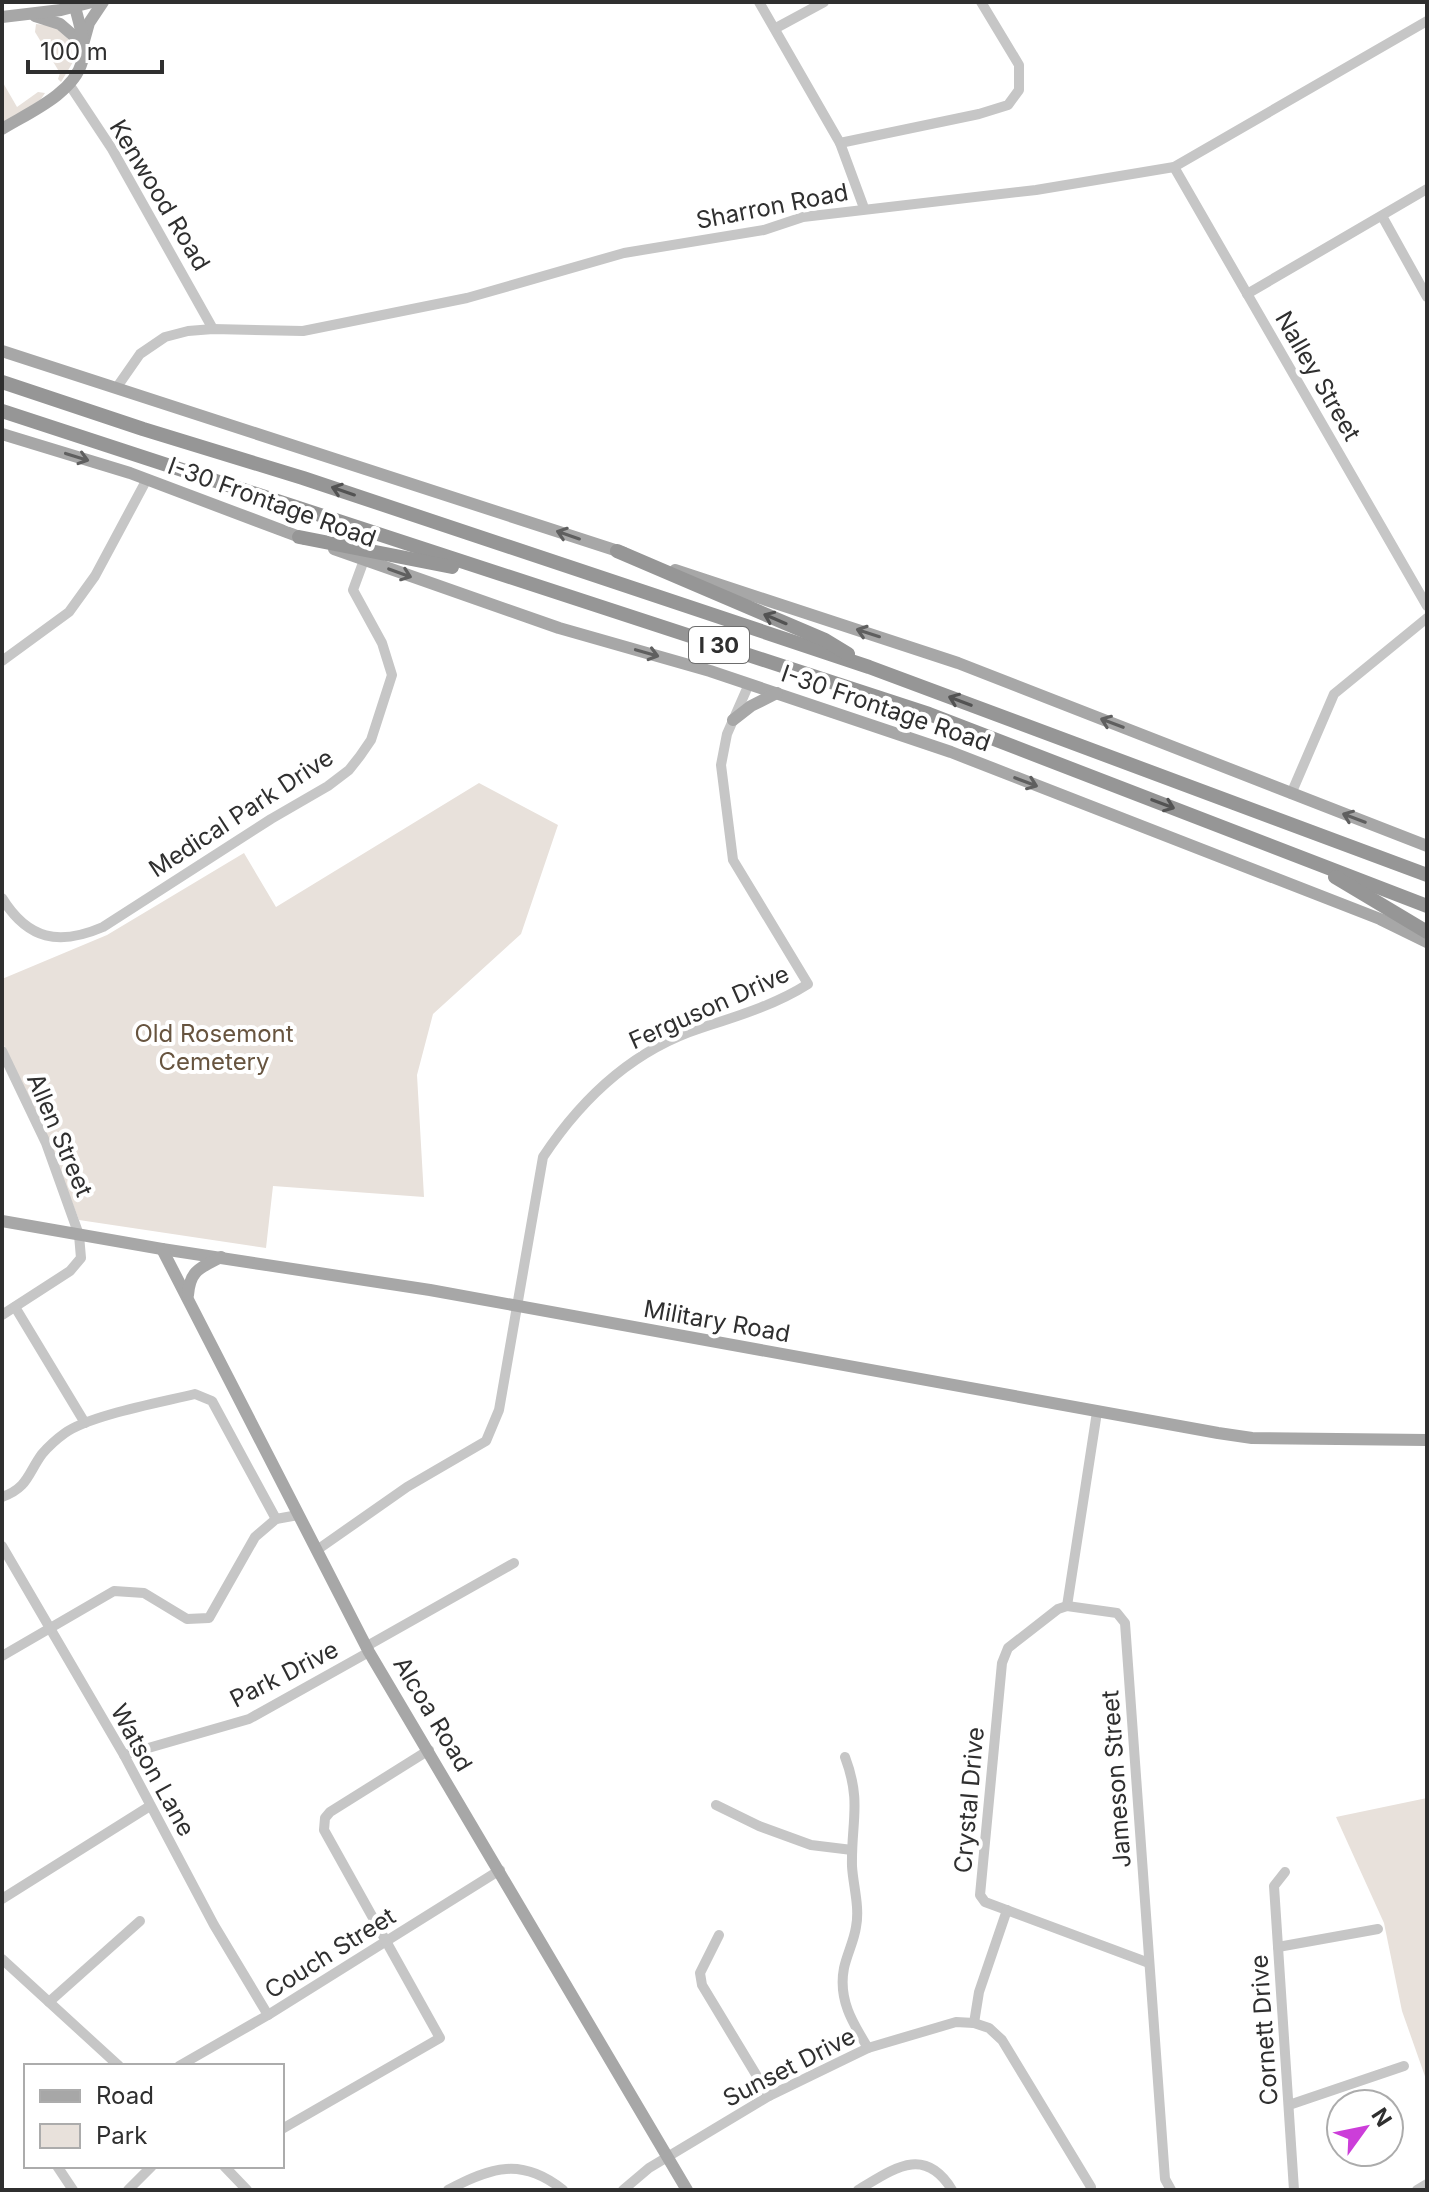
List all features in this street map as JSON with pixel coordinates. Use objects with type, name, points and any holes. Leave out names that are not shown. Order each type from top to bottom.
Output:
[{"type":"highway","name":"I 30","points":[[2,382],[303,478],[869,667],[1427,875]]},
{"type":"highway","name":"I 30","points":[[2,411],[929,714],[1427,906]]},
{"type":"highway","points":[[299,537],[506,577]]},
{"type":"highway","points":[[617,551],[825,640],[869,667]]},
{"type":"highway","points":[[1300,856],[1427,932]]},
{"type":"main road","points":[[2,17],[92,2]]},
{"type":"main road","points":[[83,44],[89,23],[103,2]]},
{"type":"main road","points":[[2,129],[69,84],[83,62],[83,44],[75,4]]},
{"type":"main road","points":[[31,14],[60,24],[83,44]]},
{"type":"main road","points":[[2,351],[934,654],[1427,846]]},
{"type":"main road","name":"I-30 Frontage Road","points":[[2,434],[147,479],[299,537],[559,628],[749,684],[951,752],[1380,919],[1427,942]]},
{"type":"main road","points":[[733,720],[751,706],[777,693]]},
{"type":"main road","name":"Military Road","points":[[2,1221],[516,1305],[1252,1438],[1427,1440]]},
{"type":"main road","name":"Alcoa Road","points":[[162,1249],[368,1649],[687,2190]]},
{"type":"main road","points":[[188,1298],[189,1281],[195,1272],[221,1257]]},
{"type":"street","points":[[759,2],[840,143],[864,208]]},
{"type":"street","points":[[776,28],[824,2]]},
{"type":"street","points":[[840,143],[1008,105],[1019,90],[1019,65],[981,2]]},
{"type":"street","name":"Sharron Road","points":[[117,387],[140,354],[165,337],[188,331],[303,331],[467,298],[624,253],[764,230],[803,217],[1036,190],[1174,167],[1427,21]]},
{"type":"street","name":"Kenwood Road","points":[[69,84],[112,149],[213,329]]},
{"type":"street","name":"Nalley Street","points":[[1174,167],[1427,606]]},
{"type":"street","points":[[1247,294],[1427,189]]},
{"type":"street","points":[[1382,216],[1427,297]]},
{"type":"street","points":[[2,661],[69,612],[95,576],[147,479]]},
{"type":"street","name":"Medical Park Drive","points":[[2,898],[23,925],[46,936],[63,938],[84,935],[103,927],[349,770],[371,740],[392,675],[382,643],[353,590],[364,560]]},
{"type":"street","points":[[1291,794],[1334,694],[1427,618]]},
{"type":"street","name":"Ferguson Drive","points":[[317,1550],[407,1487],[486,1441],[499,1410],[543,1157],[560,1131],[601,1087],[639,1056],[702,1028],[782,1000],[808,984],[733,860],[721,765],[733,720],[749,684]]},
{"type":"street","name":"Allen Street","points":[[2,1051],[46,1143],[79,1235]]},
{"type":"street","points":[[2,1315],[70,1271],[81,1258],[79,1235]]},
{"type":"street","points":[[15,1307],[85,1423]]},
{"type":"street","points":[[2,1497],[12,1494],[29,1479],[42,1454],[66,1432],[85,1423],[195,1394],[212,1401],[276,1519]]},
{"type":"street","points":[[1067,1606],[1097,1412]]},
{"type":"street","points":[[2,1656],[114,1591],[144,1593],[187,1619],[209,1618],[255,1537],[276,1519],[298,1515]]},
{"type":"street","name":"Watson Lane","points":[[2,1546],[124,1755],[214,1925],[268,2015]]},
{"type":"street","name":"Park Drive","points":[[124,1755],[249,1719],[514,1563]]},
{"type":"street","name":"Crystal Drive","points":[[1067,1606],[1058,1609],[1008,1648],[1002,1663],[980,1895],[985,1902],[1149,1963]]},
{"type":"street","name":"Jameson Street","points":[[1067,1606],[1117,1613],[1125,1623],[1165,2179],[1171,2190]]},
{"type":"street","points":[[284,2128],[440,2038],[324,1830],[325,1818],[330,1812],[429,1750]]},
{"type":"street","points":[[845,1757],[854,1781],[856,1807],[852,1850],[857,1925],[844,1969],[842,1996],[850,2018],[868,2048]]},
{"type":"street","points":[[716,1805],[759,1826],[811,1845],[852,1850]]},
{"type":"street","points":[[2,1899],[150,1806]]},
{"type":"street","name":"Couch Street","points":[[182,2064],[268,2015],[500,1870]]},
{"type":"street","name":"Cornett Drive","points":[[1285,1872],[1274,1886],[1294,2190]]},
{"type":"street","points":[[1007,1910],[979,1992],[974,2023],[989,2028],[1002,2040],[1090,2190]]},
{"type":"street","points":[[49,2002],[140,1921]]},
{"type":"street","points":[[1278,1947],[1378,1929]]},
{"type":"street","points":[[719,1935],[700,1973],[702,1985],[769,2096]]},
{"type":"street","points":[[3,1961],[115,2064]]},
{"type":"street","name":"Sunset Drive","points":[[623,2190],[649,2168],[769,2096],[868,2048],[956,2022],[974,2023]]},
{"type":"street","points":[[1289,2105],[1404,2066]]},
{"type":"street","points":[[858,2190],[901,2165],[916,2163],[945,2178],[952,2190]]},
{"type":"street","points":[[448,2190],[469,2178],[503,2167],[530,2172],[552,2181],[563,2190]]},
{"type":"street","points":[[58,2168],[73,2190]]},
{"type":"street","points":[[128,2190],[150,2168]]},
{"type":"street","points":[[226,2168],[247,2190]]},
{"type":"street","points":[[1417,2190],[1427,2184]]},
{"type":"green space","points":[[36,24],[54,26],[71,42],[73,62],[61,82],[58,79],[60,73],[35,32]]},
{"type":"green space","points":[[2,81],[17,107],[38,92],[45,93],[2,126]]},
{"type":"green space","name":"Old Rosemont Cemetery","points":[[479,783],[558,825],[521,934],[433,1014],[417,1075],[424,1197],[273,1186],[266,1248],[79,1220],[45,1131],[2,1041],[2,979],[107,935],[244,853],[276,907]]},
{"type":"green space","points":[[1427,1798],[1427,2082],[1402,2011],[1384,1923],[1336,1817]]}]
